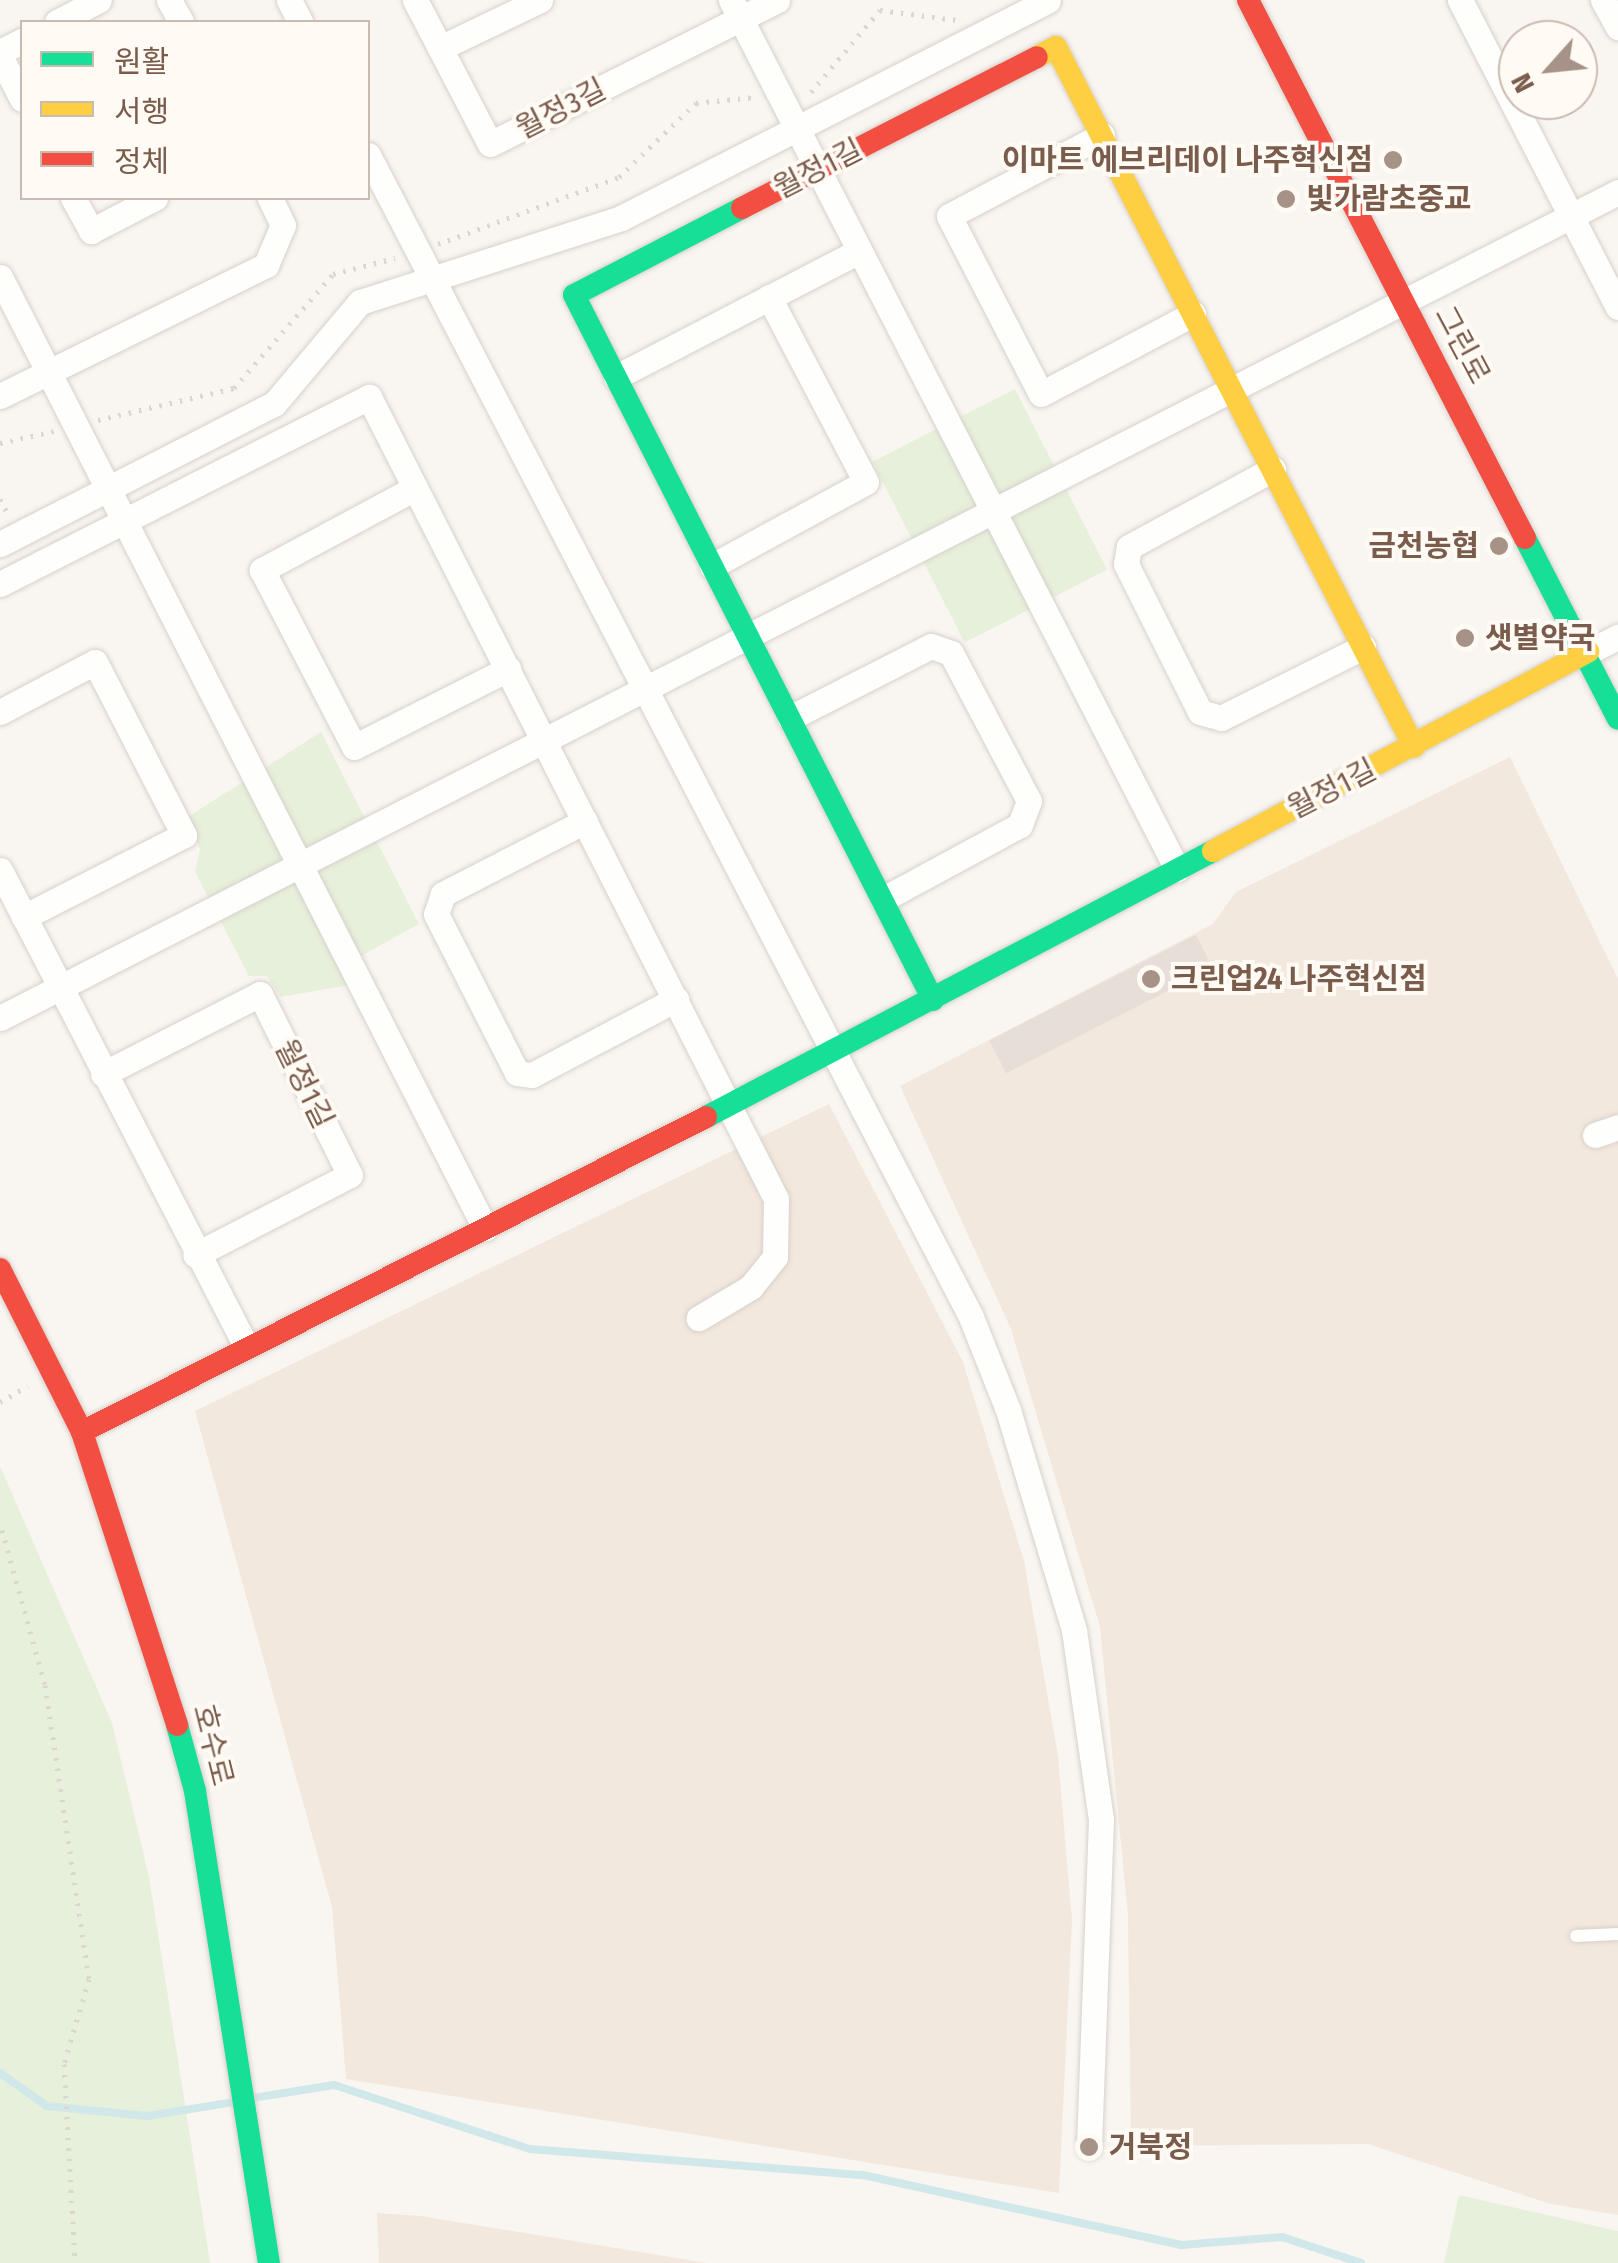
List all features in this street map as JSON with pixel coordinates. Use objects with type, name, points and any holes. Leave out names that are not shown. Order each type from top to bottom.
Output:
[{"type":"street","points":[[60,20],[99,0]]},
{"type":"street","name":"월정3길","points":[[416,0],[490,144],[735,9],[777,0]]},
{"type":"street","points":[[440,48],[540,0]]},
{"type":"street","points":[[0,544],[274,404],[360,302],[621,218],[1048,0]]},
{"type":"street","name":"그린로","points":[[1248,0],[1588,652],[1618,719]]},
{"type":"street","points":[[1460,0],[1618,307]]},
{"type":"street","points":[[1602,0],[1618,27]]},
{"type":"street","points":[[735,9],[1177,869]]},
{"type":"street","name":"월정1길","points":[[933,1000],[574,295],[1056,47],[1414,747]]},
{"type":"street","points":[[0,54],[20,96]]},
{"type":"street","points":[[1102,135],[948,216],[1041,394],[1193,314]]},
{"type":"street","points":[[370,159],[642,696],[971,1317],[1074,1630],[1100,1819],[1089,2146]]},
{"type":"street","points":[[0,1018],[547,745],[642,696],[747,634],[1403,297],[1618,192]]},
{"type":"street","points":[[75,200],[91,231],[151,200]]},
{"type":"street","points":[[0,396],[266,265],[283,225],[271,200]]},
{"type":"street","points":[[616,377],[860,251]]},
{"type":"street","points":[[0,277],[485,1228]]},
{"type":"street","points":[[712,566],[866,482],[768,297]]},
{"type":"street","points":[[0,584],[369,397],[776,1198],[778,1242],[751,1287],[698,1318]]},
{"type":"street","points":[[1273,469],[1128,546],[1126,564],[1200,712],[1221,718],[1363,646]]},
{"type":"street","points":[[415,488],[262,570],[354,747],[508,668]]},
{"type":"street","points":[[1588,652],[1618,637]]},
{"type":"street","points":[[790,718],[931,646],[951,653],[1029,801],[1020,825],[883,899]]},
{"type":"street","name":"월정1길","points":[[82,1432],[829,1054],[1588,652]]},
{"type":"street","points":[[0,712],[95,662],[184,835],[24,916]]},
{"type":"street","points":[[585,820],[443,894],[436,914],[517,1073],[532,1074],[676,999]]},
{"type":"street","points":[[0,870],[195,1255],[246,1346]]},
{"type":"street","name":"월정1길","points":[[103,1074],[260,994],[350,1175],[195,1255]]},
{"type":"street","name":"호수로","points":[[0,1270],[82,1432],[144,1605],[195,1792],[235,2012],[262,2191],[268,2263]]},
{"type":"lane","points":[[1576,1936],[1618,1934]]},
{"type":"path","points":[[0,443],[234,388],[333,274],[417,252],[620,178],[696,104],[812,92],[880,10],[963,21],[970,10]]},
{"type":"path","points":[[2,1530],[45,1685],[88,1963],[65,2091],[75,2263]]},
{"type":"shaded area","points":[[1510,757],[1618,979],[1618,2215],[1551,2204],[1368,2144],[1131,2146],[1128,1916],[1100,1627],[1011,1329],[900,1086],[1213,924],[1236,892]]},
{"type":"shaded area","points":[[829,1104],[963,1362],[1024,1561],[1058,1756],[1072,1920],[1059,2193],[346,2079],[332,1907],[195,1411]]},
{"type":"shaded area","points":[[377,2213],[421,2216],[707,2263],[379,2263]]},
{"type":"green space","points":[[1015,389],[1107,570],[965,643],[872,462]]},
{"type":"green space","points":[[321,732],[419,924],[341,967],[350,985],[280,997],[267,976],[249,976],[195,872],[200,849],[186,818]]},
{"type":"green space","points":[[0,1466],[112,1723],[149,1877],[210,2263],[0,2263]]},
{"type":"green space","points":[[1459,2195],[1618,2231],[1618,2263],[1444,2263]]},
{"type":"building","points":[[1196,935],[1213,968],[1006,1073],[989,1040]]},
{"type":"waterway","points":[[0,2073],[47,2106],[147,2116],[234,2102]]},
{"type":"waterway","points":[[252,2098],[334,2085],[530,2149],[863,2175],[1182,2245],[1282,2237],[1361,2263]]},
{"type":"traffic: fast","points":[[742,208],[574,295],[933,1000]]},
{"type":"traffic: fast","points":[[1525,538],[1618,719]]},
{"type":"traffic: fast","points":[[706,1117],[1213,851]]},
{"type":"traffic: fast","points":[[177,1725],[195,1791],[269,2263]]},
{"type":"traffic: slow","points":[[1037,57],[1056,47],[1414,747]]},
{"type":"traffic: slow","points":[[1213,851],[1588,652]]},
{"type":"traffic: jam","points":[[1248,0],[1525,538]]},
{"type":"traffic: jam","points":[[742,208],[1037,57]]},
{"type":"traffic: jam","points":[[82,1432],[706,1117]]},
{"type":"traffic: jam","points":[[0,1269],[82,1432],[177,1725]]},
{"type":"place","name":"이마트 에브리데이 나주혁신점","points":[[1393,160]]},
{"type":"place","name":"빛가람초중교","points":[[1286,199]]},
{"type":"place","name":"금천농협","points":[[1499,546]]},
{"type":"place","name":"샛별약국","points":[[1465,638]]},
{"type":"place","name":"크린업24 나주혁신점","points":[[1151,979]]},
{"type":"place","name":"거북정","points":[[1089,2147]]}]
